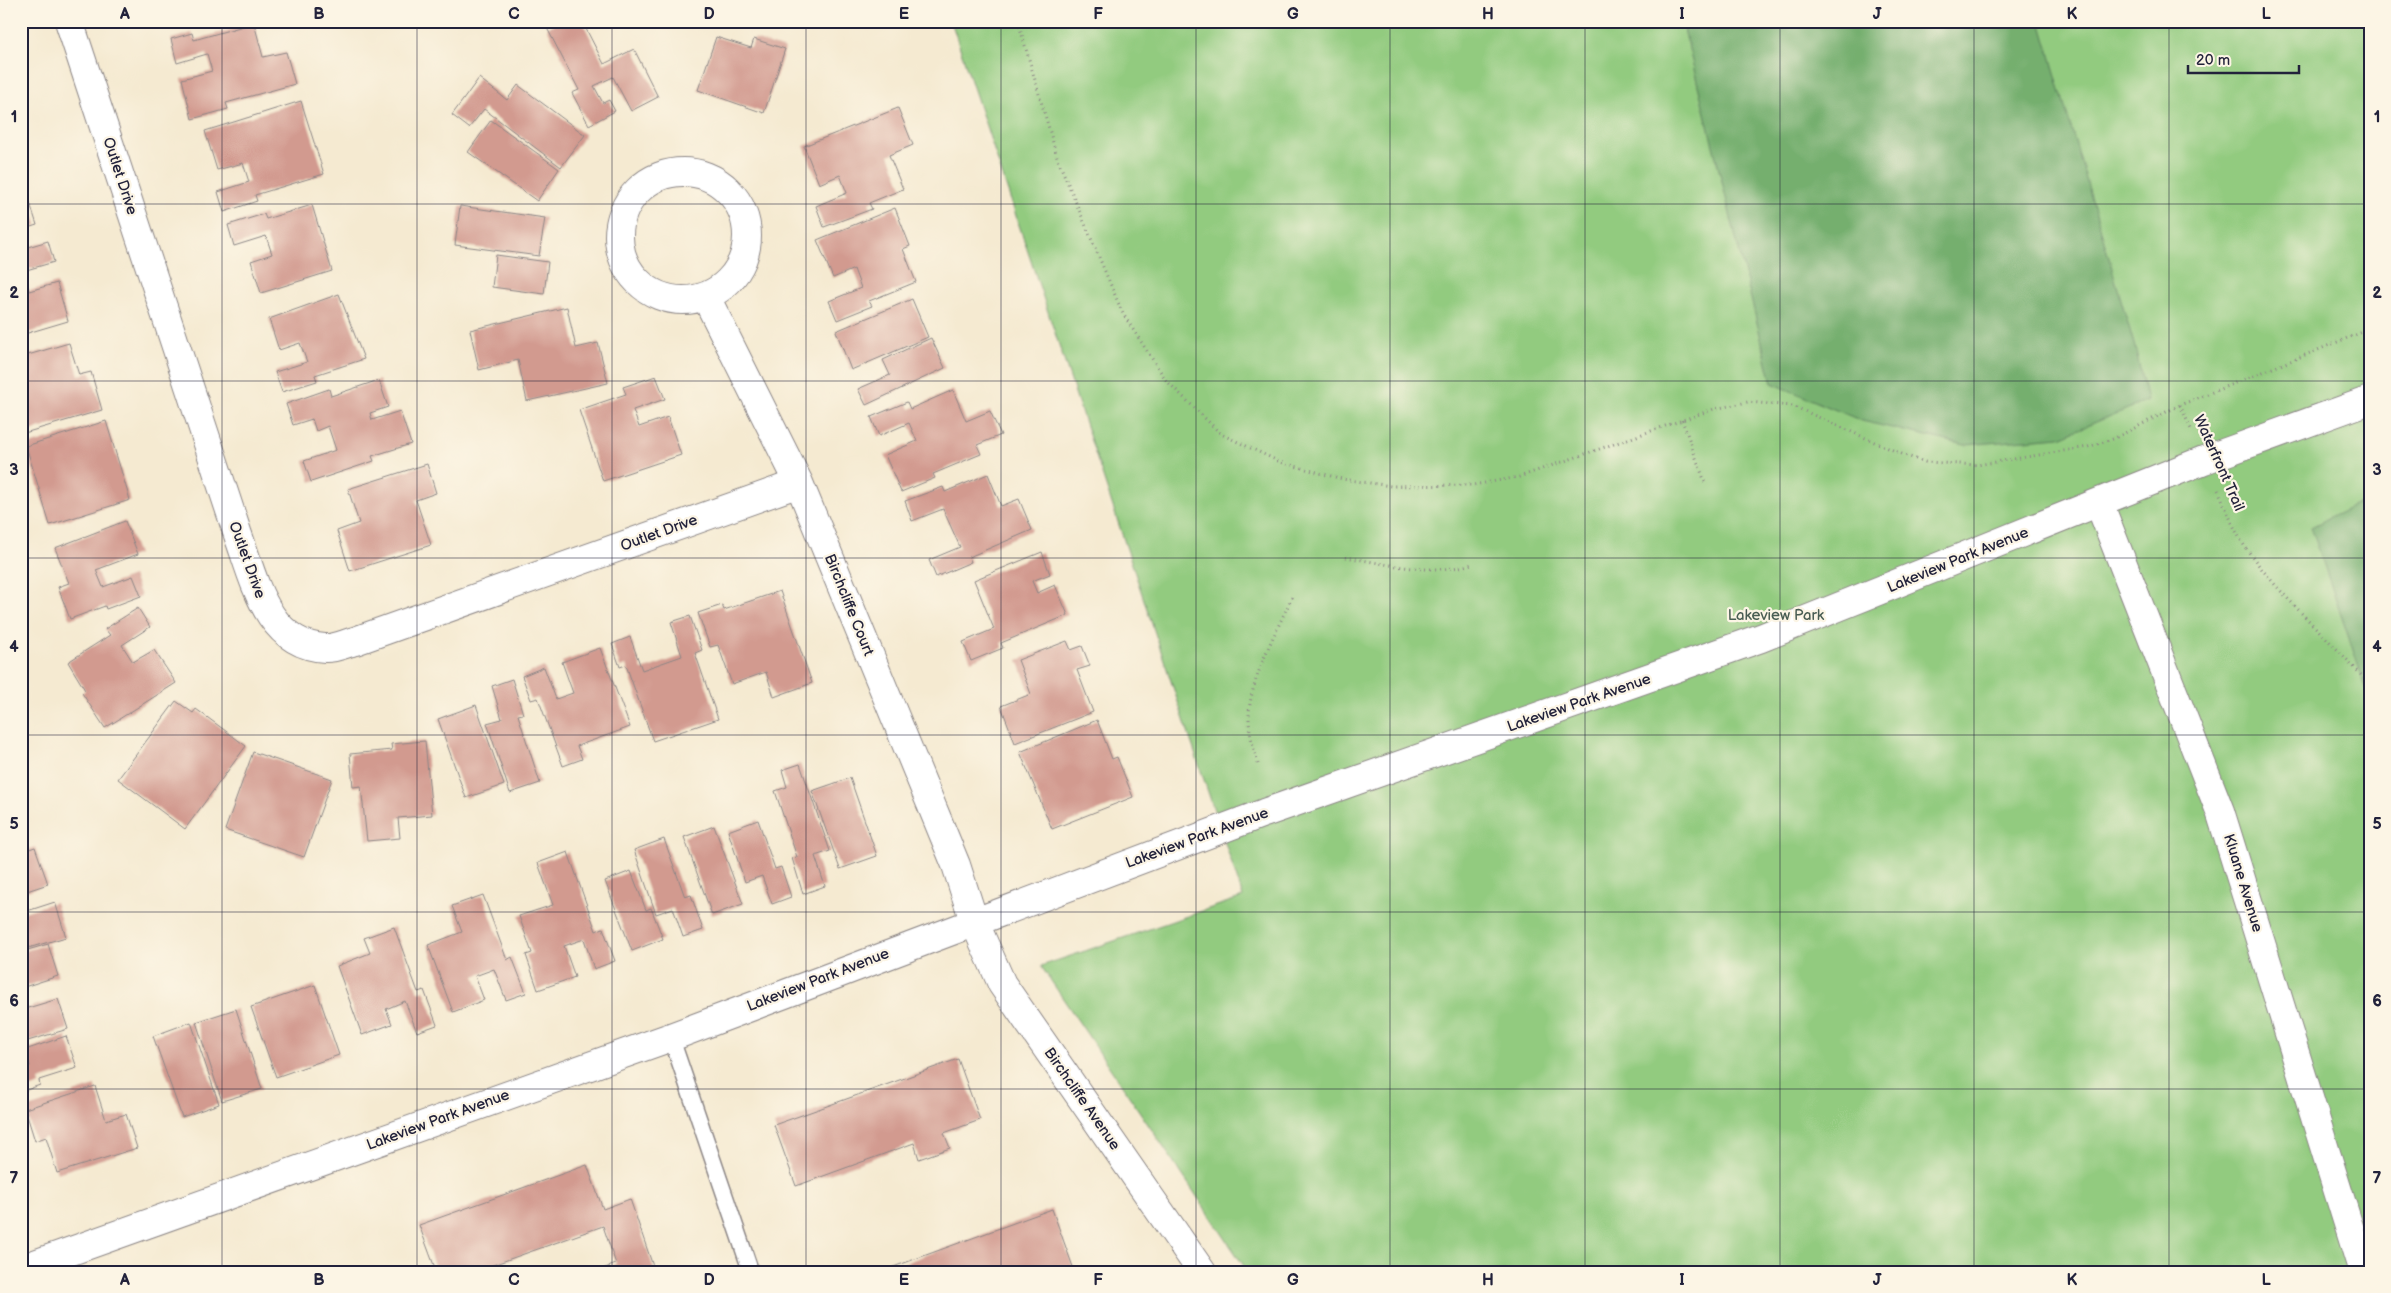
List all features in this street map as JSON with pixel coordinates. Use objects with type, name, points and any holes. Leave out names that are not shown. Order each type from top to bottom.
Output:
[{"type":"street","name":"Outlet Drive","points":[[69,21],[238,536],[264,608],[286,634],[305,644],[326,648],[355,641],[798,483]]},
{"type":"street","points":[[686,171],[708,176],[727,188],[742,208],[748,229],[746,252],[740,268],[725,285],[706,297],[690,301],[667,299],[646,290],[630,275],[620,254],[619,226],[626,204],[643,185],[663,174],[686,171]]},
{"type":"street","name":"Birchcliffe Court","points":[[706,297],[798,483],[956,865],[974,921]]},
{"type":"street","name":"Lakeview Park Avenue","points":[[21,1269],[671,1037],[1264,813],[1761,638],[2204,460],[2370,400]]},
{"type":"street","name":"Kluane Avenue","points":[[2099,503],[2220,811],[2364,1272]]},
{"type":"street","name":"Birchcliffe Avenue","points":[[974,921],[1002,984],[1202,1272]]},
{"type":"lane","points":[[671,1037],[750,1272]]},
{"type":"path","points":[[1018,21],[1058,160],[1123,314],[1166,380],[1221,434],[1280,462],[1342,479],[1391,486],[1473,485],[1519,477],[1714,408],[1740,403],[1772,402],[1793,406],[1904,455],[1925,462],[1977,465],[2088,447],[2113,439],[2180,405]]},
{"type":"path","name":"Waterfront Trail","points":[[2370,329],[2180,405],[2241,540],[2269,579],[2340,650],[2370,685]]},
{"type":"path","points":[[1682,420],[1706,485]]},
{"type":"path","points":[[1346,557],[1392,565],[1452,570],[1472,564]]},
{"type":"path","points":[[1258,764],[1252,744],[1248,718],[1251,693],[1293,595]]},
{"type":"green space","name":"Lakeview Park","points":[[951,21],[2370,21],[2370,1272],[1248,1272],[1041,966],[1243,897]]},
{"type":"green space","points":[[1682,21],[2040,21],[2136,351],[2147,401],[2060,437],[1965,445],[1862,421],[1772,383]]},
{"type":"green space","points":[[2370,498],[2370,700],[2311,527]]},
{"type":"building","points":[[559,21],[587,21],[583,23],[604,64],[634,49],[658,97],[631,111],[613,77],[594,86],[603,103],[609,100],[615,111],[589,125],[572,93],[579,90],[547,28]]},
{"type":"building","points":[[254,23],[263,57],[286,52],[295,84],[226,103],[228,109],[192,119],[182,79],[212,71],[207,54],[177,63],[171,39],[192,33],[194,40]]},
{"type":"building","points":[[716,37],[751,48],[754,39],[785,49],[764,113],[698,90]]},
{"type":"building","points":[[479,78],[507,100],[518,85],[585,135],[561,167],[484,109],[469,128],[452,115]]},
{"type":"building","points":[[301,101],[324,174],[255,195],[257,201],[224,212],[218,192],[249,182],[243,163],[217,170],[205,131]]},
{"type":"building","points":[[898,108],[913,145],[889,155],[903,189],[869,203],[872,209],[824,227],[816,206],[847,193],[840,175],[819,184],[804,146]]},
{"type":"building","points":[[491,120],[559,169],[537,201],[468,152]]},
{"type":"building","points":[[21,175],[37,225],[21,230]]},
{"type":"building","points":[[312,205],[332,271],[261,293],[251,261],[272,254],[266,236],[234,246],[228,225],[264,214],[266,219]]},
{"type":"building","points":[[460,206],[545,218],[539,256],[455,245]]},
{"type":"building","points":[[895,208],[910,246],[903,249],[916,282],[869,301],[872,306],[837,320],[829,301],[861,288],[854,269],[833,278],[817,240]]},
{"type":"building","points":[[48,241],[54,262],[23,271],[29,291],[57,283],[68,321],[21,335],[21,249]]},
{"type":"building","points":[[496,255],[548,262],[544,294],[492,287]]},
{"type":"building","points":[[339,294],[364,359],[315,375],[317,381],[282,392],[275,372],[307,362],[300,343],[279,350],[269,319]]},
{"type":"building","points":[[912,299],[928,337],[851,370],[836,331]]},
{"type":"building","points":[[567,307],[576,348],[598,343],[608,383],[527,401],[518,360],[479,370],[470,330]]},
{"type":"building","points":[[931,338],[945,368],[866,405],[858,389],[890,375],[883,360]]},
{"type":"building","points":[[69,343],[79,375],[91,372],[102,410],[21,434],[21,357]]},
{"type":"building","points":[[656,376],[665,399],[633,410],[639,427],[668,417],[681,455],[603,481],[579,410],[626,394],[623,387]]},
{"type":"building","points":[[379,380],[388,407],[370,413],[372,420],[400,411],[411,444],[372,456],[374,461],[311,482],[304,461],[336,450],[328,426],[316,431],[312,419],[293,425],[286,404],[329,389],[331,396]]},
{"type":"building","points":[[953,390],[966,421],[990,411],[1001,435],[977,445],[981,454],[933,474],[935,478],[901,492],[885,455],[917,441],[909,423],[879,436],[871,417],[907,402],[910,409]]},
{"type":"building","points":[[106,421],[130,500],[50,525],[26,446]]},
{"type":"building","points":[[427,464],[436,493],[416,500],[431,545],[350,571],[337,531],[359,523],[348,489]]},
{"type":"building","points":[[988,474],[1001,506],[1019,499],[1032,530],[969,557],[971,562],[936,577],[929,560],[960,547],[943,509],[912,521],[905,501],[943,487],[945,492]]},
{"type":"building","points":[[125,521],[138,554],[96,570],[103,587],[133,576],[141,596],[106,609],[105,606],[70,619],[58,587],[69,583],[55,548]]},
{"type":"building","points":[[1042,552],[1050,574],[1032,581],[1037,593],[1055,585],[1068,615],[1001,643],[1003,648],[971,661],[963,642],[994,629],[974,580]]},
{"type":"building","points":[[780,591],[812,683],[774,697],[766,672],[732,684],[718,645],[710,647],[698,613],[722,605],[724,610]]},
{"type":"building","points":[[138,608],[150,627],[122,645],[133,662],[154,650],[176,683],[105,728],[82,693],[85,690],[68,662],[110,635],[105,629]]},
{"type":"building","points":[[690,616],[702,650],[695,653],[718,719],[653,741],[626,665],[620,667],[612,644],[630,637],[642,670],[682,656],[671,622]]},
{"type":"building","points":[[1067,641],[1071,650],[1082,646],[1090,666],[1077,670],[1093,712],[1015,743],[1001,706],[1031,694],[1018,660]]},
{"type":"building","points":[[600,648],[630,727],[577,746],[582,759],[563,766],[538,698],[531,700],[522,676],[544,667],[556,699],[573,693],[562,662]]},
{"type":"building","points":[[512,679],[523,714],[518,715],[540,783],[510,793],[487,723],[502,719],[492,686]]},
{"type":"building","points":[[176,701],[193,713],[196,709],[246,746],[185,829],[118,779]]},
{"type":"building","points":[[476,705],[504,785],[466,798],[438,719]]},
{"type":"building","points":[[1097,720],[1112,759],[1117,757],[1133,797],[1052,829],[1020,752]]},
{"type":"building","points":[[425,741],[432,815],[398,818],[400,838],[367,841],[361,786],[353,787],[350,754],[392,750],[391,744]]},
{"type":"building","points":[[253,752],[332,779],[304,857],[225,830]]},
{"type":"building","points":[[800,764],[830,851],[815,856],[825,886],[803,894],[792,858],[797,857],[775,791],[787,787],[782,770]]},
{"type":"building","points":[[850,778],[877,856],[840,869],[812,791]]},
{"type":"building","points":[[758,820],[775,869],[781,867],[791,897],[772,904],[762,876],[745,882],[728,831]]},
{"type":"building","points":[[714,826],[743,904],[712,915],[684,837]]},
{"type":"building","points":[[664,839],[685,897],[691,895],[703,930],[683,937],[673,908],[656,914],[634,850]]},
{"type":"building","points":[[35,847],[48,884],[21,893],[21,852]]},
{"type":"building","points":[[568,852],[596,931],[603,928],[615,961],[594,969],[584,939],[564,946],[575,977],[538,990],[526,955],[532,953],[519,916],[553,905],[538,863]]},
{"type":"building","points":[[631,871],[646,910],[651,908],[663,939],[632,951],[605,881]]},
{"type":"building","points":[[483,895],[507,960],[512,957],[526,993],[506,1000],[494,969],[475,976],[484,1000],[453,1012],[428,945],[462,932],[452,906]]},
{"type":"building","points":[[55,902],[66,937],[21,950],[21,913]]},
{"type":"building","points":[[394,927],[418,992],[424,990],[437,1025],[417,1032],[405,1001],[386,1009],[392,1024],[362,1035],[337,966],[370,953],[364,938]]},
{"type":"building","points":[[48,944],[58,976],[21,988],[21,952]]},
{"type":"building","points":[[315,985],[339,1055],[276,1077],[251,1007]]},
{"type":"building","points":[[58,999],[68,1029],[21,1043],[21,1010]]},
{"type":"building","points":[[236,1009],[262,1089],[222,1101],[196,1022]]},
{"type":"building","points":[[191,1022],[219,1104],[182,1117],[153,1036]]},
{"type":"building","points":[[66,1036],[77,1068],[39,1080],[40,1085],[21,1092],[21,1069],[30,1066],[25,1050]]},
{"type":"building","points":[[958,1059],[980,1120],[944,1133],[950,1148],[919,1159],[914,1143],[796,1186],[774,1125]]},
{"type":"building","points":[[95,1086],[106,1120],[126,1114],[137,1148],[57,1173],[46,1137],[35,1141],[25,1109]]},
{"type":"building","points":[[587,1165],[603,1209],[630,1199],[655,1272],[594,1272],[616,1264],[603,1226],[473,1272],[426,1272],[435,1268],[419,1225]]},
{"type":"building","points":[[1052,1209],[1073,1267],[1059,1272],[885,1270]]}]
